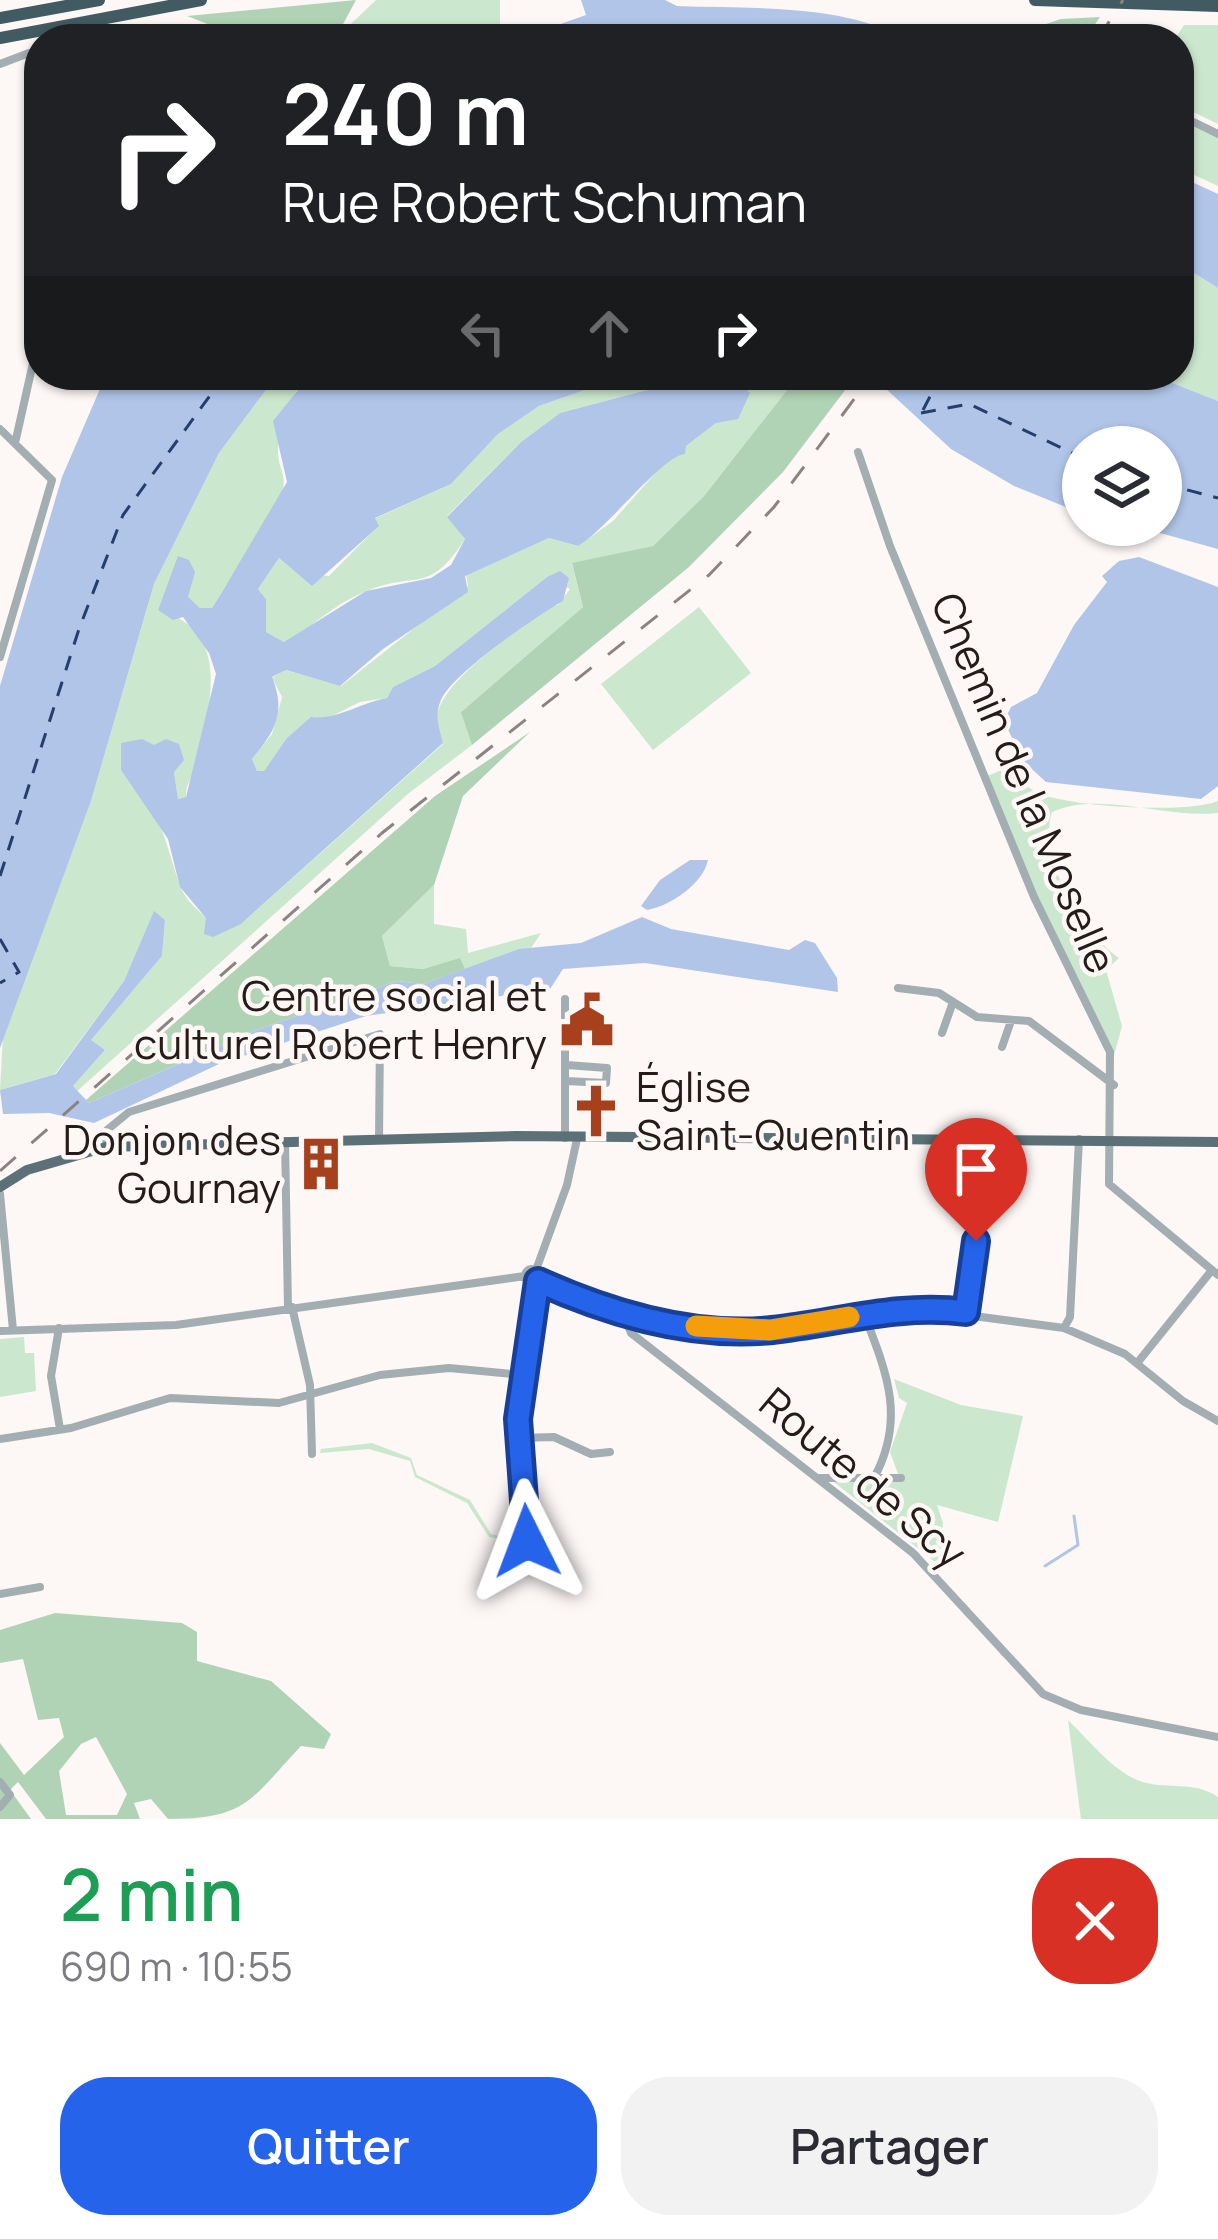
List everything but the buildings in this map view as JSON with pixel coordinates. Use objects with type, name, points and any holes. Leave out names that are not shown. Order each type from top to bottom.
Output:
[{"type":"highway","points":[[0,18],[99,0]]},
{"type":"highway","points":[[74,24],[201,0]]},
{"type":"highway","points":[[1034,0],[1218,6]]},
{"type":"main road","points":[[0,1190],[27,1170],[106,1147],[571,1139],[1218,1142]]},
{"type":"street","points":[[16,439],[27,390]]},
{"type":"street","points":[[0,430],[16,439],[52,480],[0,657]]},
{"type":"street","name":"Chemin de la Moselle","points":[[858,452],[890,545],[1034,897],[1110,1052],[1112,1188],[1215,1273]]},
{"type":"street","points":[[898,988],[939,993],[977,1017],[1029,1021],[1114,1085]]},
{"type":"street","points":[[527,1541],[519,1438],[523,1375],[536,1278],[567,1185],[571,1139],[565,999]]},
{"type":"street","points":[[942,1033],[953,1002]]},
{"type":"street","points":[[1002,1047],[1011,1021]]},
{"type":"street","points":[[106,1147],[107,1130],[129,1112],[380,1034],[379,1140]]},
{"type":"street","points":[[566,1081],[606,1083],[607,1068],[567,1066]]},
{"type":"street","points":[[1064,1328],[1070,1317],[1079,1139]]},
{"type":"street","points":[[285,1142],[290,1308],[310,1395],[312,1454]]},
{"type":"street","points":[[0,1190],[13,1330]]},
{"type":"street","points":[[966,1312],[978,1222]]},
{"type":"street","points":[[1138,1362],[1215,1273]]},
{"type":"street","points":[[0,1330],[176,1325],[525,1276],[623,1314],[760,1330],[864,1314],[966,1312],[1046,1329],[1064,1328],[1138,1362],[1183,1401],[1218,1420]]},
{"type":"street","name":"Route de Scy","points":[[623,1314],[631,1333],[933,1570],[1026,1679],[1055,1701],[1218,1737]]},
{"type":"street","points":[[864,1314],[893,1401],[888,1447],[874,1478]]},
{"type":"street","points":[[59,1328],[51,1376],[60,1430]]},
{"type":"street","points":[[0,1439],[60,1430],[170,1398],[279,1402],[380,1375],[426,1370],[523,1375]]},
{"type":"street","points":[[519,1438],[554,1436],[591,1454],[610,1452]]},
{"type":"street","points":[[821,1478],[829,1474],[901,1478]]},
{"type":"street","points":[[0,1594],[40,1587]]},
{"type":"street","points":[[0,1782],[10,1791],[0,1807]]},
{"type":"green space","points":[[356,0],[343,24],[208,24],[187,16]]},
{"type":"green space","points":[[376,0],[500,0],[500,24],[351,24]]},
{"type":"green space","points":[[1100,17],[1095,24],[1046,24]]},
{"type":"green space","points":[[1194,25],[1218,25],[1218,124],[1194,112]]},
{"type":"green space","points":[[1194,127],[1218,138],[1218,186],[1194,175]]},
{"type":"green space","points":[[1194,273],[1218,288],[1218,401],[1190,390],[1194,390]]},
{"type":"green space","points":[[266,390],[297,390],[278,448],[284,483],[281,496],[212,608],[200,608],[187,597],[179,556],[158,610],[182,620],[198,634],[210,672],[207,717],[186,797],[178,799],[174,772],[130,784],[157,819],[184,894],[222,930],[241,924],[443,744],[437,716],[452,688],[481,658],[545,608],[558,605],[570,589],[547,577],[435,666],[393,687],[387,698],[360,702],[286,739],[264,771],[257,771],[252,759],[272,734],[282,697],[272,678],[285,670],[341,686],[468,586],[466,575],[549,538],[578,546],[613,521],[665,462],[716,423],[739,413],[746,390],[787,390],[704,496],[653,546],[572,564],[583,607],[462,711],[472,745],[409,793],[75,1093],[73,1086],[105,1050],[90,1041],[162,956],[165,920],[154,912],[124,981],[55,1074],[0,1090],[3,1035],[91,801],[154,584],[219,453]]},
{"type":"green space","points":[[585,390],[647,390],[560,413],[521,442],[447,516],[465,539],[441,569],[354,596],[293,640],[284,642],[266,632],[266,599],[258,589],[279,558],[297,573],[329,576],[378,526],[374,519],[451,484],[498,434],[539,406]]},
{"type":"green space","points":[[787,390],[845,390],[783,472],[689,567],[472,745],[461,712],[583,607],[572,563],[653,546],[704,496]]},
{"type":"green space","points":[[699,607],[751,673],[653,750],[601,684]]},
{"type":"green space","points":[[530,732],[463,796],[434,885],[382,936],[390,966],[423,969],[460,958],[465,969],[423,984],[397,981],[259,1029],[89,1103],[86,1100],[435,796]]},
{"type":"green space","points":[[1011,766],[1038,793],[1090,804],[1052,812],[1049,830],[1066,893],[1091,931],[1119,958],[1106,970],[1122,1026],[1113,1059],[1034,897],[985,777]]},
{"type":"green space","points":[[1218,801],[1218,813],[1198,814],[1140,807]]},
{"type":"green space","points":[[434,885],[434,924],[466,929],[468,953],[541,933],[531,948],[465,969],[459,959],[423,969],[390,966],[382,936]]},
{"type":"green space","points":[[24,1337],[25,1353],[34,1353],[36,1391],[0,1397],[0,1339]]},
{"type":"green space","points":[[894,1379],[961,1405],[1023,1416],[998,1522],[937,1505],[943,1523],[939,1565],[830,1479],[901,1482],[890,1452],[907,1403],[899,1398]]},
{"type":"green space","points":[[372,1443],[411,1458],[417,1475],[470,1500],[491,1534],[529,1543],[489,1537],[467,1503],[415,1477],[410,1461],[369,1449],[320,1453],[321,1449]]},
{"type":"green space","points":[[55,1613],[182,1623],[197,1632],[197,1661],[271,1681],[331,1734],[324,1749],[301,1746],[245,1803],[215,1815],[168,1819],[151,1799],[134,1803],[140,1819],[46,1819],[18,1782],[10,1790],[31,1819],[0,1819],[0,1743],[24,1775],[64,1737],[59,1718],[38,1720],[23,1659],[0,1663],[0,1630]],"holes":[[[96,1737],[127,1794],[117,1815],[66,1815],[59,1771],[81,1744]]]},
{"type":"green space","points":[[1068,1720],[1133,1778],[1199,1789],[1218,1797],[1218,1819],[1081,1819]]},
{"type":"water","points":[[581,0],[665,0],[677,6],[765,8],[870,24],[560,24],[586,15]]},
{"type":"water","points":[[1194,183],[1218,194],[1218,288],[1194,273]]},
{"type":"water","points":[[100,390],[266,390],[219,453],[154,584],[91,801],[0,1048],[0,686],[62,477]]},
{"type":"water","points":[[298,390],[585,390],[539,406],[498,434],[451,484],[375,518],[379,526],[312,586],[279,558],[258,589],[266,599],[266,632],[284,642],[366,591],[431,578],[451,565],[465,539],[447,517],[521,442],[560,413],[647,390],[750,393],[738,419],[716,423],[686,446],[685,454],[663,466],[578,546],[549,538],[465,576],[468,592],[383,649],[340,686],[286,670],[272,677],[278,711],[273,730],[252,759],[257,771],[264,771],[286,739],[311,717],[387,698],[393,687],[435,666],[547,577],[560,571],[569,578],[563,601],[496,647],[448,689],[438,711],[443,743],[241,924],[213,937],[204,934],[206,918],[180,887],[168,839],[121,770],[121,743],[142,739],[154,745],[166,739],[179,744],[184,760],[174,772],[178,799],[186,797],[216,674],[209,653],[183,617],[173,620],[158,610],[178,556],[189,560],[195,572],[188,597],[200,608],[212,608],[287,482],[273,421]]},
{"type":"water","points":[[887,390],[1190,390],[1218,401],[1218,549],[1182,539],[1182,426],[1062,426],[1062,505],[1014,486],[951,449]]},
{"type":"water","points":[[1139,557],[1218,587],[1218,786],[1201,799],[1046,782],[1023,761],[1004,721],[1011,707],[1037,693],[1074,625],[1107,582],[1102,576],[1119,561]]},
{"type":"water","points":[[690,860],[708,860],[693,885],[666,904],[647,910],[641,906],[660,880]]},
{"type":"water","points":[[154,911],[165,920],[162,956],[91,1040],[105,1050],[73,1086],[89,1103],[259,1029],[397,981],[423,984],[519,949],[581,943],[642,917],[671,929],[789,950],[805,940],[815,943],[837,978],[838,992],[645,963],[563,969],[550,989],[366,1016],[219,1064],[94,1123],[49,1113],[3,1114],[0,1090],[56,1074],[124,981]]},
{"type":"waterway","points":[[1045,1566],[1078,1545],[1074,1516]]},
{"type":"ferry route","points":[[0,876],[79,629],[123,515],[214,390]]},
{"type":"ferry route","points":[[923,410],[933,390]]},
{"type":"ferry route","points":[[921,413],[969,404],[1062,448]]},
{"type":"ferry route","points":[[1182,489],[1218,498]]},
{"type":"ferry route","points":[[0,939],[19,972],[0,983]]},
{"type":"railway","points":[[1108,24],[1123,0]]},
{"type":"railway","points":[[0,1171],[382,833],[709,575],[774,507],[861,390]]},
{"type":"slow traffic","points":[[696,1326],[770,1330],[849,1317]]},
{"type":"place","name":"Centre social et culturel Robert Henry","points":[[587,1020]]},
{"type":"place","name":"Église Saint-Quentin","points":[[596,1111]]},
{"type":"place","name":"Donjon des Gournay","points":[[321,1164]]},
{"type":"route","points":[[527,1541],[529,1515],[518,1419],[535,1283],[636,1318],[713,1328],[770,1330],[878,1311],[966,1312],[976,1241]]}]
